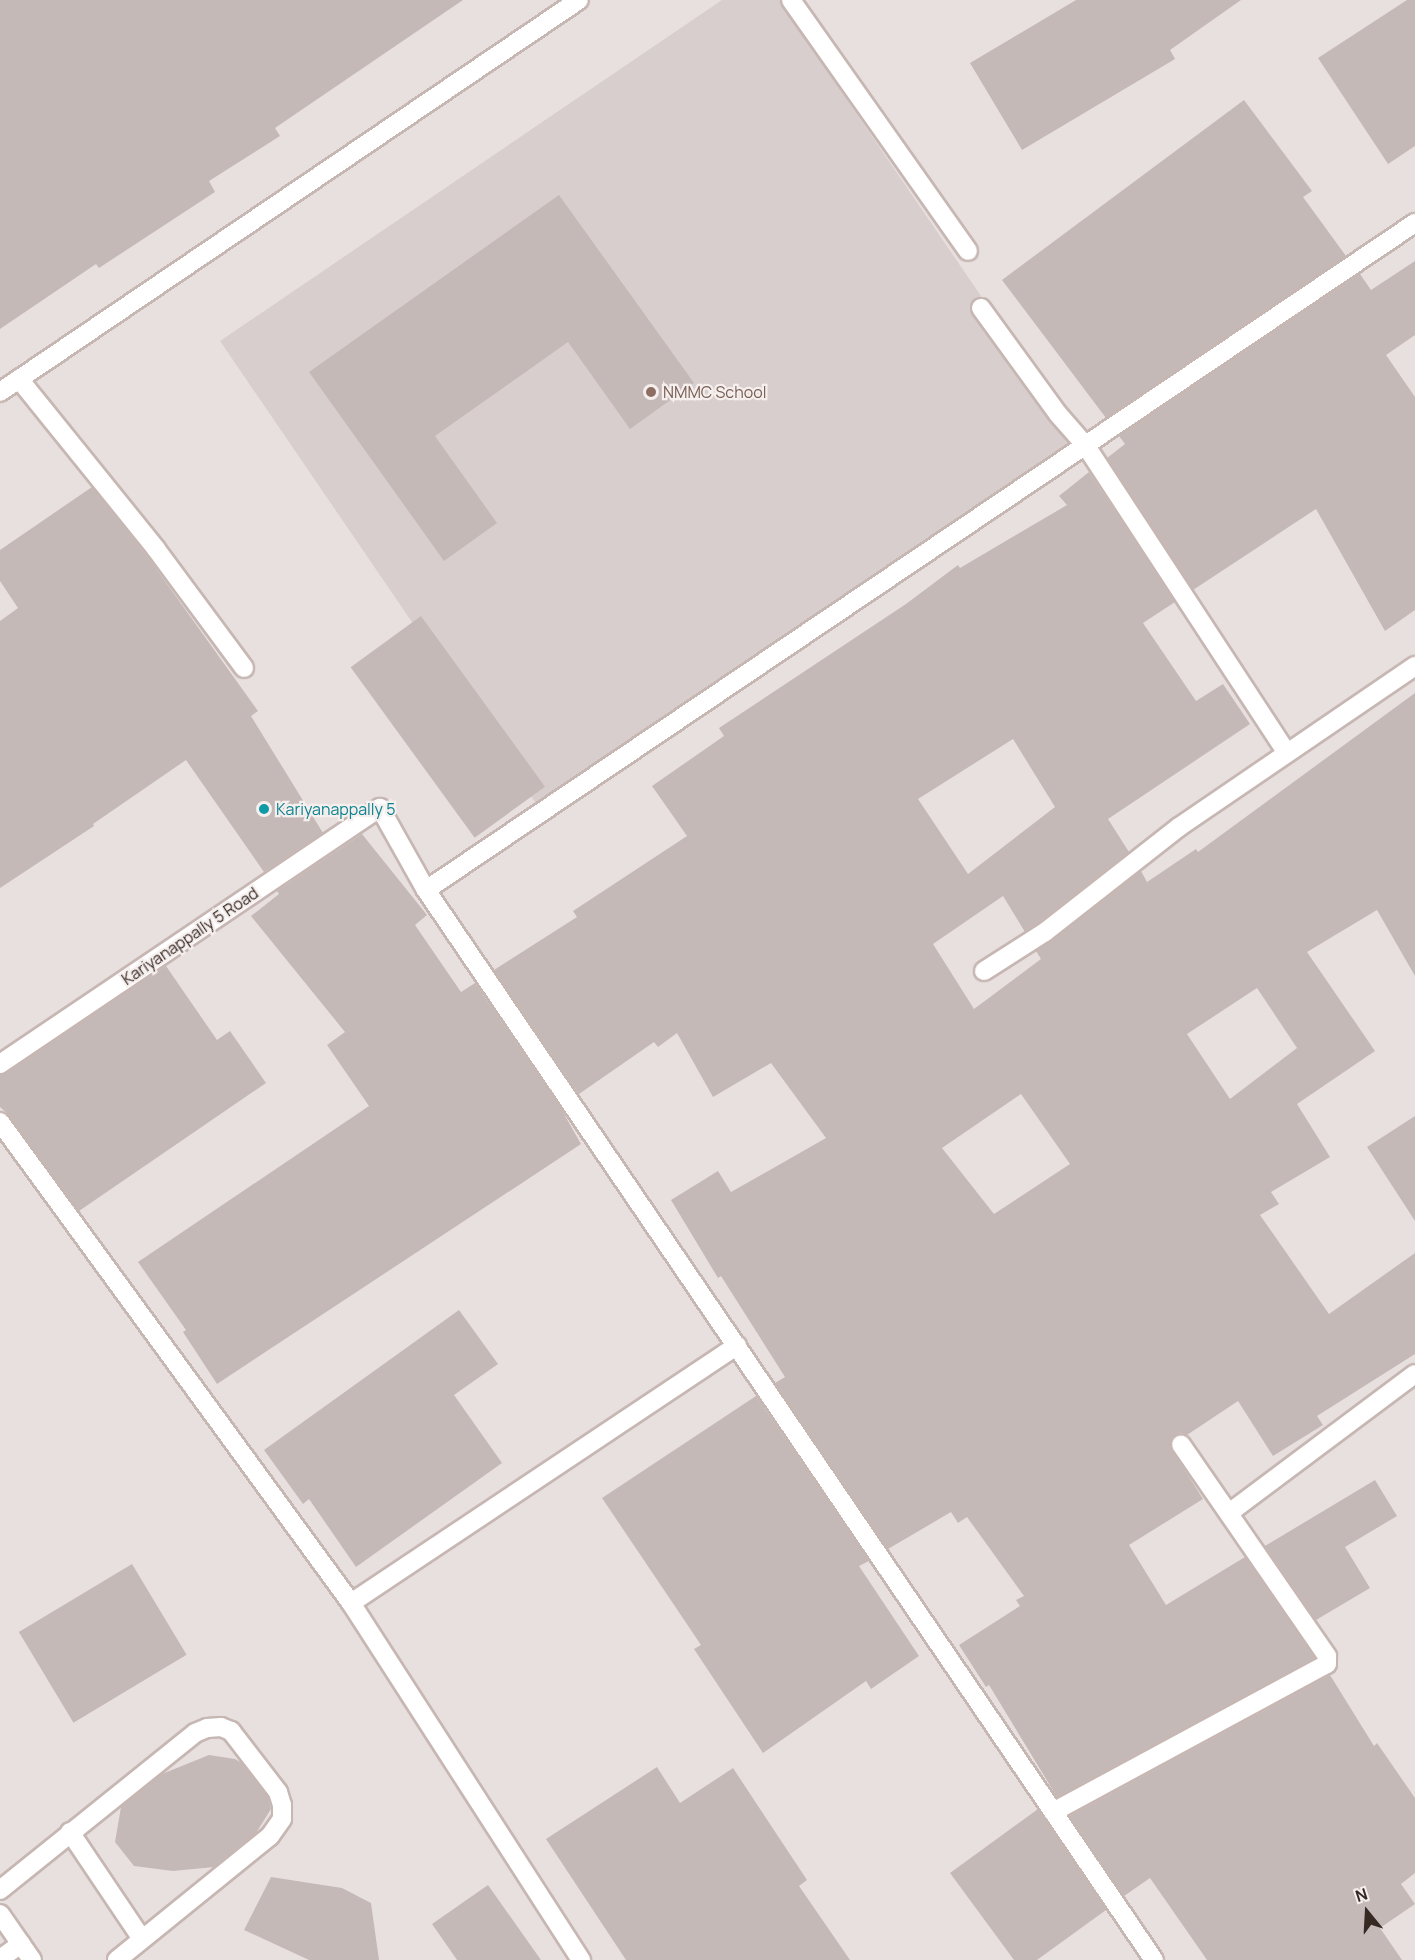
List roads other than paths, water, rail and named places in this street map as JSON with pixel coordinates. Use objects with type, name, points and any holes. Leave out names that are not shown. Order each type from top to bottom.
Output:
[{"type":"street","points":[[0,392],[579,0]]},
{"type":"street","points":[[791,0],[968,251]]},
{"type":"street","points":[[1154,1960],[426,890],[1415,223]]},
{"type":"street","points":[[981,308],[1058,414],[1086,446],[1286,752]]},
{"type":"street","points":[[19,379],[156,549],[244,668]]},
{"type":"street","points":[[984,971],[1046,932],[1179,827],[1415,666]]},
{"type":"street","name":"Kariyanappally 5 Road","points":[[0,1064],[380,808],[426,890]]},
{"type":"street","points":[[0,1122],[351,1603],[581,1960]]},
{"type":"street","points":[[351,1603],[737,1346]]},
{"type":"street","points":[[1228,1513],[1413,1379]]},
{"type":"street","points":[[1053,1812],[1327,1664],[1328,1656],[1181,1444]]},
{"type":"street","points":[[0,1890],[195,1733],[207,1728],[221,1727],[231,1731],[278,1792],[282,1805],[282,1819],[270,1836],[117,1960]]},
{"type":"street","points":[[70,1832],[142,1939]]},
{"type":"street","points":[[0,1914],[32,1960]]},
{"type":"street","points":[[0,1959],[21,1944]]},
{"type":"place","name":"NMMC School","points":[[651,392]]},
{"type":"place","name":"Kariyanappally 5","points":[[264,809]]}]
